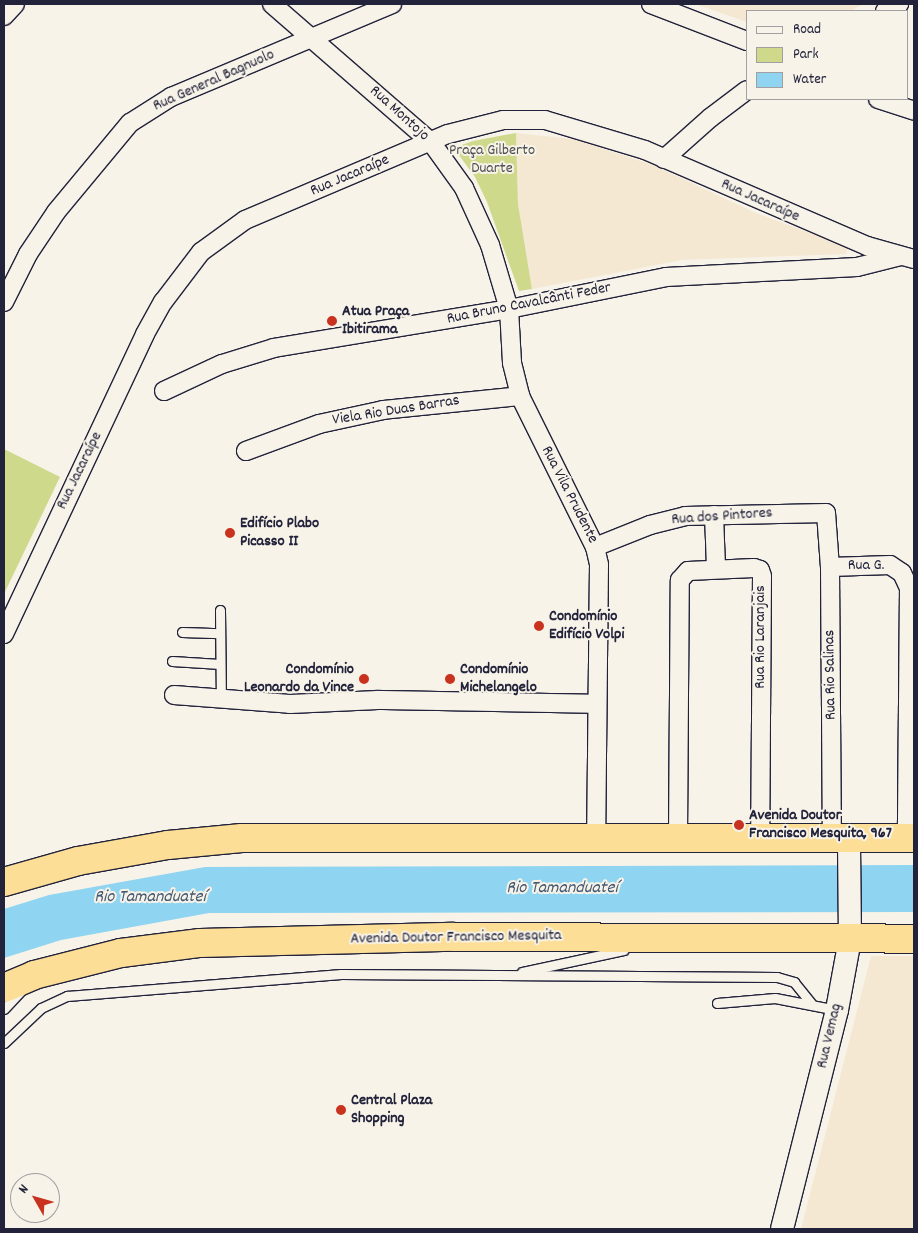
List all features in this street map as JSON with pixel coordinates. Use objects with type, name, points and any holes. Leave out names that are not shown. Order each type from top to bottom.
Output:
[{"type":"highway","points":[[4,882],[78,861],[168,846],[242,838],[760,837],[843,844],[911,838]]},
{"type":"highway","name":"Avenida Doutor Francisco Mesquita","points":[[4,988],[34,975],[121,954],[200,943],[453,937],[690,937],[850,928],[914,939]]},
{"type":"street","points":[[4,16],[15,4]]},
{"type":"street","name":"Rua Montojo","points":[[272,4],[315,38],[431,142],[464,188],[480,218],[509,309]]},
{"type":"street","name":"Rua General Bagnuolo","points":[[4,302],[28,254],[56,212],[130,124],[170,98],[392,4]]},
{"type":"street","points":[[651,4],[746,42]]},
{"type":"street","points":[[887,10],[899,4]]},
{"type":"street","points":[[664,159],[710,118],[746,91]]},
{"type":"street","points":[[881,100],[914,111]]},
{"type":"street","name":"Rua Jacaraípe","points":[[4,634],[144,334],[168,295],[201,252],[245,220],[431,142],[474,127],[525,118],[545,120],[664,159],[867,246],[908,258]]},
{"type":"street","name":"Rua Bruno Cavalcânti Feder","points":[[164,391],[222,364],[274,348],[509,309],[666,277],[857,267],[908,258]]},
{"type":"street","name":"Rua Vila Prudente","points":[[509,309],[514,371],[520,396],[596,547],[599,565],[596,837]]},
{"type":"street","name":"Viela Rio Duas Barras","points":[[246,450],[319,424],[383,410],[520,396]]},
{"type":"street","name":"Rua dos Pintores","points":[[596,547],[669,519],[714,515],[824,512]]},
{"type":"street","name":"Rua Rio Salinas","points":[[824,512],[830,567],[843,844]]},
{"type":"street","points":[[714,515],[716,568]]},
{"type":"street","name":"Rua G.","points":[[830,567],[890,565],[902,572],[909,588],[911,838]]},
{"type":"street","name":"Rua Rio Laranjais","points":[[678,837],[680,580],[688,572],[716,568],[754,568],[760,570],[762,576],[760,837]]},
{"type":"street","points":[[174,695],[221,701],[597,704]]},
{"type":"street","name":"Rua Vemag","points":[[782,1229],[837,1010],[850,928],[843,844]]},
{"type":"lane","points":[[220,610],[221,701]]},
{"type":"lane","points":[[182,632],[220,633]]},
{"type":"lane","points":[[172,660],[220,664]]},
{"type":"lane","points":[[510,975],[571,959],[690,937]]},
{"type":"lane","points":[[4,1009],[34,975]]},
{"type":"lane","points":[[4,1043],[41,1008],[53,1000],[82,994],[332,975],[777,977],[794,982],[811,1003]]},
{"type":"lane","points":[[717,1003],[752,998],[811,1003],[837,1010]]},
{"type":"shaded area","points":[[695,4],[864,4],[852,10],[746,10],[746,22]]},
{"type":"shaded area","points":[[516,133],[573,139],[653,165],[756,213],[848,247],[846,254],[682,260],[532,289],[518,204]]},
{"type":"shaded area","points":[[871,956],[914,956],[914,1229],[801,1229]]},
{"type":"green space","name":"Praça Gilberto Duarte","points":[[516,133],[518,204],[532,289],[519,291],[487,202],[475,177],[456,151],[459,146],[473,141]]},
{"type":"green space","points":[[4,449],[60,477],[4,594]]},
{"type":"water","name":"Rio Tamanduateí","points":[[914,865],[914,912],[209,913],[61,940],[4,958],[4,909],[49,895],[205,867]]},
{"type":"place","name":"Atua Praça Ibitirama","points":[[332,321]]},
{"type":"place","name":"Edifício Plabo Picasso II","points":[[230,533]]},
{"type":"place","name":"Condomínio Edifício Volpi","points":[[539,626]]},
{"type":"place","name":"Condomínio Leonardo da Vince","points":[[364,679]]},
{"type":"place","name":"Condomínio Michelangelo","points":[[450,679]]},
{"type":"place","name":"Avenida Doutor Francisco Mesquita, 967","points":[[739,825]]},
{"type":"place","name":"Central Plaza Shopping","points":[[341,1110]]}]
